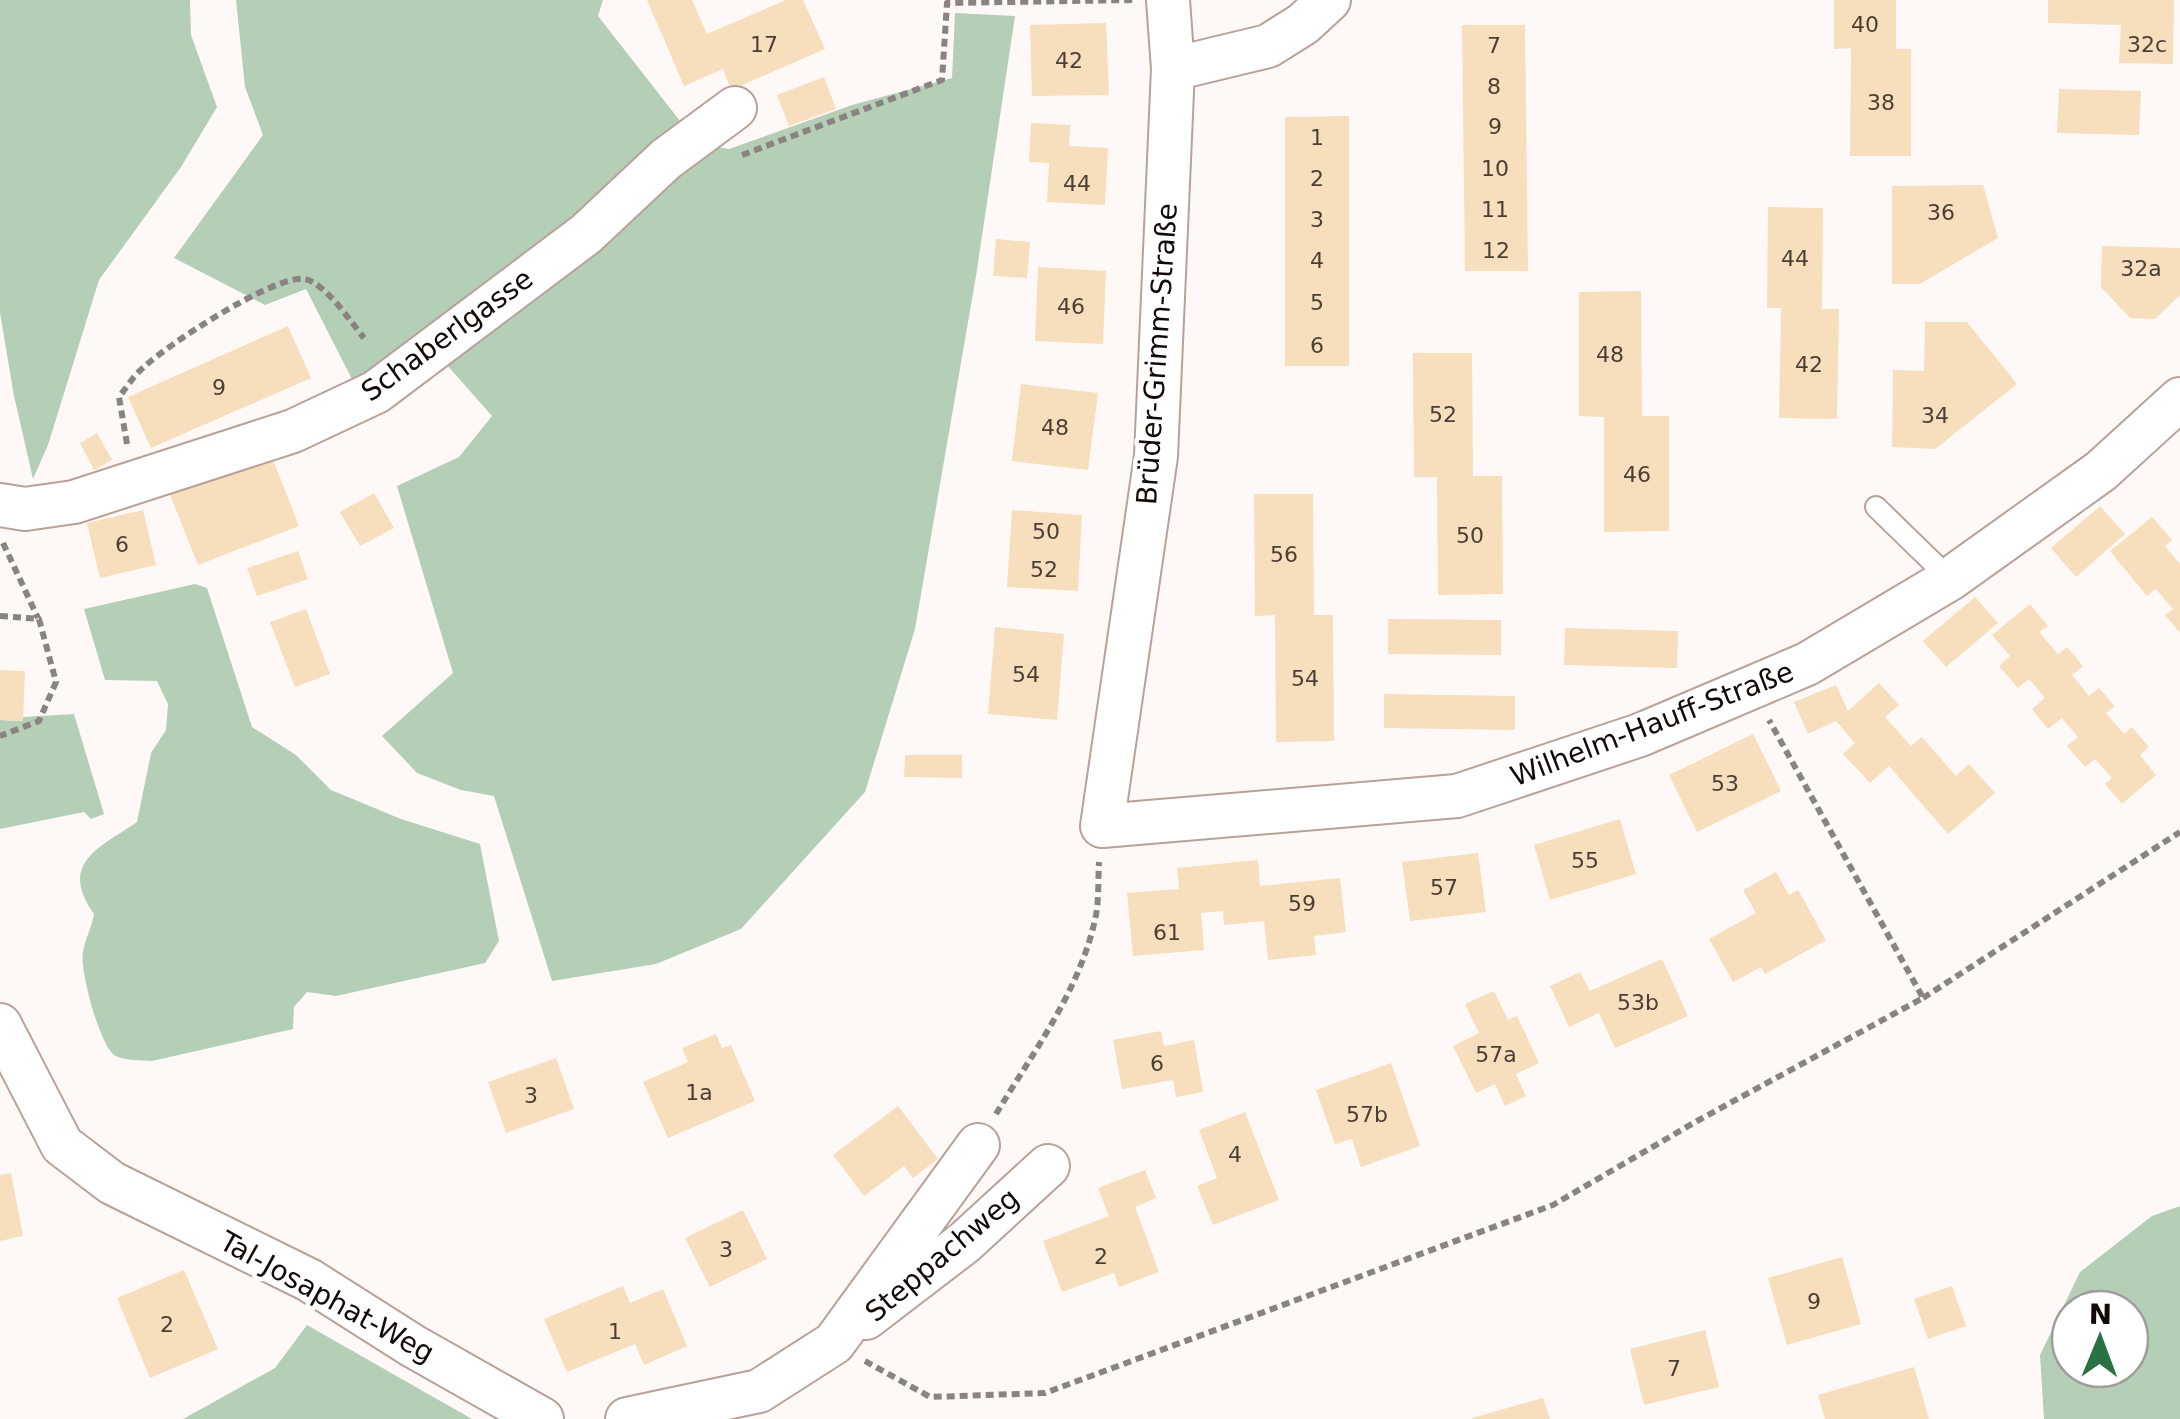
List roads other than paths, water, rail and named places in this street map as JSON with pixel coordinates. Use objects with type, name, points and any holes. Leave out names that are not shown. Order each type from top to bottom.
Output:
[{"type":"street","name":"Brüder-Grimm-Straße","points":[[1102,826],[1156,456],[1173,69],[1168,0]]},
{"type":"street","points":[[1173,69],[1268,46],[1303,24],[1329,0]]},
{"type":"street","name":"Schaberlgasse","points":[[0,504],[26,508],[74,502],[293,432],[376,392],[586,234],[666,159],[735,108]]},
{"type":"street","name":"Wilhelm-Hauff-Straße","points":[[1102,826],[1457,796],[1640,735],[1807,664],[1950,579],[2101,471],[2180,399]]},
{"type":"street","name":"Tal-Josaphat-Weg","points":[[0,1024],[62,1145],[112,1182],[309,1280],[413,1346],[542,1419]]},
{"type":"street","name":"Steppachweg","points":[[834,1343],[978,1145]]},
{"type":"street","name":"Steppachweg","points":[[627,1419],[759,1391],[834,1343],[964,1243],[1048,1166]]},
{"type":"lane","points":[[1876,507],[1950,579]]}]
